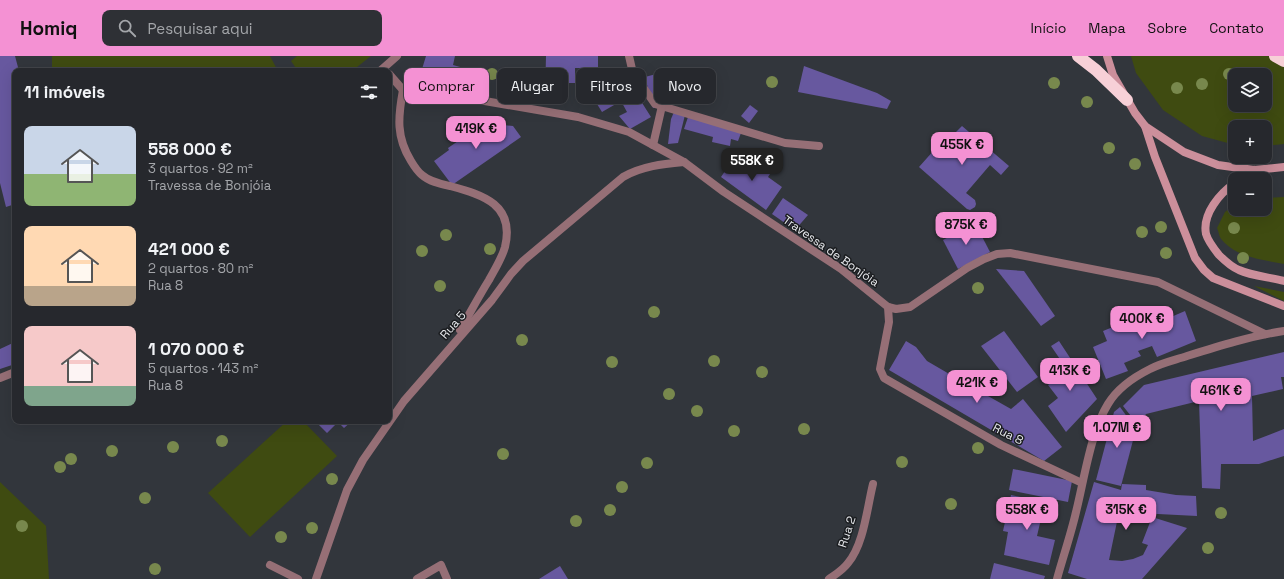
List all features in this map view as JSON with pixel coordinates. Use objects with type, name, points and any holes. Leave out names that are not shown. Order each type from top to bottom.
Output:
[{"type":"highway","points":[[1078,56],[1096,70],[1127,100]]},
{"type":"highway","points":[[1276,56],[1284,61]]},
{"type":"main road","points":[[1107,56],[1113,75],[1135,113],[1145,126],[1184,152],[1218,165],[1254,170],[1284,167]]},
{"type":"main road","points":[[1145,126],[1155,157],[1195,258],[1204,270],[1213,278],[1284,306]]},
{"type":"main road","points":[[1228,187],[1219,196],[1212,208],[1205,225],[1206,236],[1216,252],[1227,263],[1238,270],[1284,281]]},
{"type":"street","points":[[387,68],[397,56]]},
{"type":"street","points":[[630,56],[632,68],[638,80],[655,104],[785,143],[819,146]]},
{"type":"street","points":[[392,78],[403,90],[399,120],[400,133],[403,146],[415,167],[422,175],[432,182],[453,187],[490,200],[498,207],[506,224],[505,248],[452,345]]},
{"type":"street","name":"Travessa de Bonjóia","points":[[403,90],[444,94],[578,117],[629,132],[684,162],[743,205],[841,269],[888,307]]},
{"type":"street","points":[[653,145],[662,106]]},
{"type":"street","name":"Rua 5","points":[[392,418],[404,401],[492,300],[511,274],[537,248],[623,177],[633,171],[646,167],[684,162]]},
{"type":"street","points":[[888,307],[896,309],[910,306],[967,268],[997,254],[1010,253],[1158,282],[1265,334]]},
{"type":"street","name":"Rua 8","points":[[888,307],[889,322],[880,369],[884,378],[1001,445],[1082,483]]},
{"type":"street","points":[[1057,579],[1076,512],[1094,438],[1108,403],[1117,392],[1144,372],[1157,366],[1265,334],[1284,331]]},
{"type":"street","points":[[0,378],[12,373]]},
{"type":"street","name":"Rua 5","points":[[316,579],[347,490],[363,460],[388,424]]},
{"type":"street","name":"Rua 2","points":[[829,579],[848,563],[855,551],[873,484]]},
{"type":"street","points":[[270,565],[298,579]]},
{"type":"street","points":[[417,579],[441,565],[447,579]]},
{"type":"green space","points":[[52,56],[270,56],[276,68],[52,68]]},
{"type":"green space","points":[[297,56],[371,56],[356,68],[296,68],[291,61]]},
{"type":"green space","points":[[1131,56],[1284,56],[1284,144],[1272,145],[1272,120],[1228,120],[1228,143],[1202,136],[1163,110],[1136,73]]},
{"type":"green space","points":[[1284,197],[1284,264],[1242,254],[1228,246],[1221,239],[1217,228],[1225,212],[1228,210],[1228,216],[1272,216],[1272,198]]},
{"type":"green space","points":[[1254,286],[1284,292],[1284,301]]},
{"type":"green space","points":[[284,424],[306,424],[337,456],[250,537],[208,493]]},
{"type":"green space","points":[[0,482],[46,526],[49,579],[0,579]]},
{"type":"building","points":[[0,56],[15,56],[18,68],[12,68],[12,205],[6,207],[0,183]]},
{"type":"building","points":[[426,56],[455,56],[453,65],[464,68],[422,68]]},
{"type":"building","points":[[546,56],[598,56],[598,68],[575,68],[575,83],[568,83],[568,68],[546,68]]},
{"type":"building","points":[[804,66],[877,93],[891,101],[887,109],[798,92]]},
{"type":"building","points":[[654,75],[654,104],[668,104],[653,108],[646,77]]},
{"type":"building","points":[[597,104],[616,104],[602,112]]},
{"type":"building","points":[[623,104],[643,104],[651,117],[630,129],[619,116],[627,112]]},
{"type":"building","points":[[750,105],[758,111],[749,123],[741,116]]},
{"type":"building","points":[[674,112],[685,115],[678,143],[668,144],[671,119]]},
{"type":"building","points":[[688,117],[741,133],[738,141],[731,139],[730,146],[712,142],[713,137],[684,129]]},
{"type":"building","points":[[484,123],[513,126],[521,137],[452,185],[434,161],[449,150],[448,148]]},
{"type":"building","points":[[962,126],[1009,166],[1001,175],[990,165],[966,193],[975,200],[976,204],[975,207],[970,210],[919,167],[935,149],[943,156],[958,138],[954,134]]},
{"type":"building","points":[[736,155],[759,171],[762,168],[770,174],[768,177],[782,187],[766,210],[721,177]]},
{"type":"building","points":[[783,198],[808,215],[795,230],[772,214]]},
{"type":"building","points":[[975,223],[990,252],[958,269],[943,240]]},
{"type":"building","points":[[996,269],[1024,271],[1055,316],[1041,326]]},
{"type":"building","points":[[1160,308],[1164,320],[1185,311],[1196,341],[1157,357],[1152,346],[1138,351],[1141,356],[1124,363],[1128,371],[1106,379],[1093,347],[1107,341],[1103,331]]},
{"type":"building","points":[[1004,331],[1038,377],[1017,392],[981,346]]},
{"type":"building","points":[[906,341],[916,347],[927,361],[963,382],[969,378],[977,382],[988,396],[1011,409],[1023,399],[1062,447],[1044,461],[889,370]]},
{"type":"building","points":[[1059,341],[1097,399],[1066,432],[1048,406],[1058,398],[1048,385],[1060,377],[1056,371],[1064,365],[1051,346]]},
{"type":"building","points":[[12,343],[12,365],[0,369],[0,349]]},
{"type":"building","points":[[1284,352],[1284,377],[1281,377],[1283,389],[1252,396],[1253,441],[1284,429],[1284,456],[1259,464],[1221,464],[1220,489],[1202,488],[1199,401],[1146,414],[1138,425],[1123,406],[1144,385]]},
{"type":"building","points":[[1120,407],[1136,429],[1121,486],[1096,480],[1114,412]]},
{"type":"building","points":[[318,424],[336,424],[327,433]]},
{"type":"building","points":[[340,424],[349,424],[344,428]]},
{"type":"building","points":[[1013,469],[1072,481],[1068,502],[1009,490]]},
{"type":"building","points":[[1094,482],[1121,490],[1122,484],[1146,485],[1146,490],[1176,495],[1196,496],[1197,516],[1119,512],[1109,560],[1122,561],[1143,555],[1148,545],[1142,543],[1152,517],[1187,528],[1142,579],[1087,579],[1068,573]]},
{"type":"building","points":[[1011,495],[1045,502],[1037,536],[1055,540],[1049,565],[1004,555],[1008,532],[1003,531]]},
{"type":"building","points":[[994,563],[1045,576],[1044,579],[990,579]]},
{"type":"building","points":[[560,566],[568,579],[539,579]]}]
